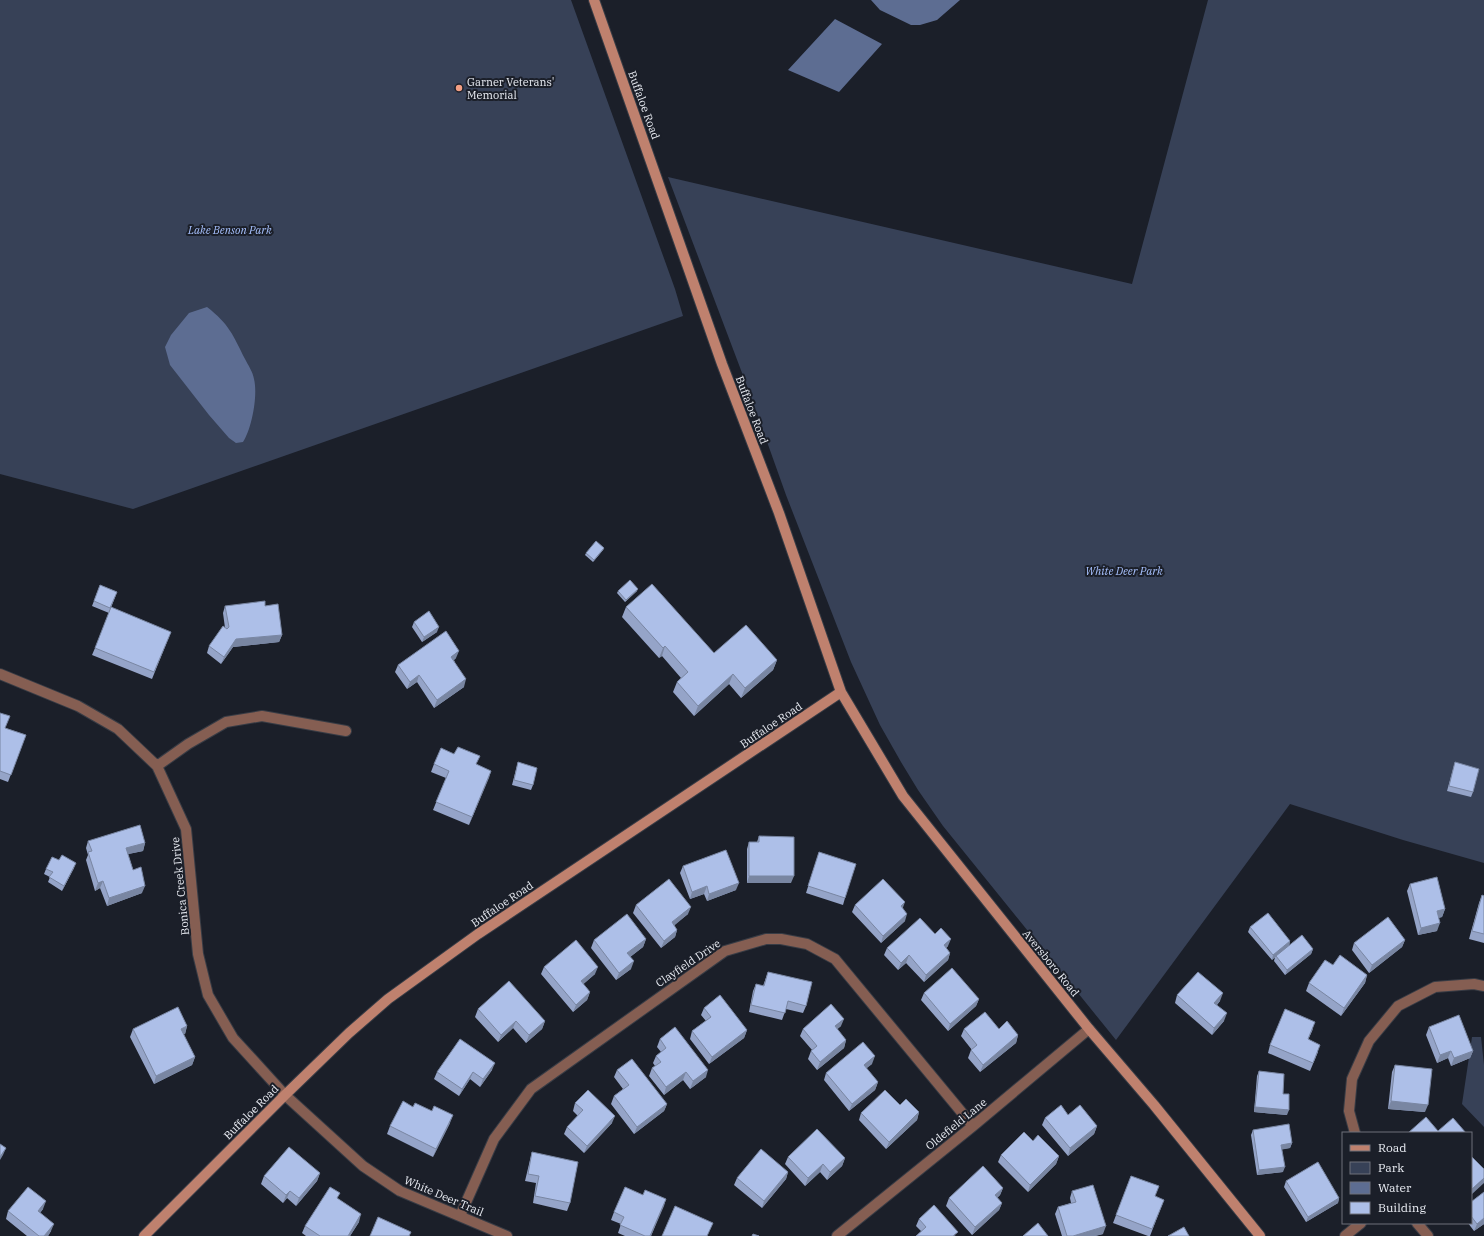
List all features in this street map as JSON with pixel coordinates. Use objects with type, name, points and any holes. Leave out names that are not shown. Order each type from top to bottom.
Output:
[{"type":"street","name":"Buffaloe Road","points":[[144,1236],[285,1095],[349,1033],[388,999],[478,934],[841,692],[782,521],[722,364],[594,0]]},
{"type":"street","name":"Bonica Creek Drive","points":[[0,674],[78,706],[118,729],[157,766],[186,829],[198,954],[208,995],[233,1038],[285,1095]]},
{"type":"street","name":"Aversboro Road","points":[[841,692],[902,796],[1089,1029],[1154,1105],[1260,1236]]},
{"type":"street","points":[[157,766],[188,744],[226,722],[262,716],[346,731]]},
{"type":"street","name":"Clayfield Drive","points":[[460,1216],[494,1139],[532,1089],[725,951],[766,939],[781,939],[807,944],[835,959],[973,1126]]},
{"type":"street","points":[[1355,1132],[1349,1111],[1352,1079],[1369,1041],[1398,1006],[1435,987],[1474,984],[1484,986]]},
{"type":"street","name":"Oldefield Lane","points":[[838,1236],[1089,1029]]},
{"type":"street","name":"White Deer Trail","points":[[285,1095],[363,1166],[400,1191],[507,1236]]},
{"type":"street","points":[[1345,1236],[1361,1224]]},
{"type":"street","points":[[1418,1224],[1428,1236]]},
{"type":"green space","name":"Lake Benson Park","points":[[0,0],[571,0],[675,289],[683,316],[133,509],[0,474]]},
{"type":"green space","name":"White Deer Park","points":[[1208,0],[1484,0],[1484,863],[1403,840],[1290,804],[1116,1040],[943,826],[918,790],[880,725],[851,662],[786,495],[750,394],[668,177],[1132,284]]},
{"type":"green space","points":[[1472,1037],[1481,1037],[1484,1065],[1484,1127],[1462,1104]]},
{"type":"water","points":[[871,0],[960,0],[937,20],[920,25],[911,25],[880,10]]},
{"type":"water","points":[[835,19],[882,44],[839,92],[788,70]]},
{"type":"water","points":[[207,307],[221,319],[230,330],[253,376],[255,386],[255,402],[249,428],[243,442],[236,443],[229,438],[209,415],[170,365],[165,347],[171,335],[189,313]]},
{"type":"building","points":[[596,541],[604,548],[594,560],[586,553]]},
{"type":"building","points":[[630,580],[638,589],[626,600],[618,591]]},
{"type":"building","points":[[652,584],[714,653],[746,625],[777,660],[745,688],[733,674],[698,706],[677,682],[688,672],[665,646],[663,648],[626,607]]},
{"type":"building","points":[[100,585],[117,592],[110,608],[94,601]]},
{"type":"building","points":[[265,601],[265,606],[278,604],[282,635],[236,639],[224,657],[209,646],[223,626],[227,629],[229,627],[225,606]]},
{"type":"building","points":[[111,607],[171,632],[154,672],[95,648]]},
{"type":"building","points":[[429,611],[439,627],[424,637],[414,622]]},
{"type":"building","points":[[446,631],[459,651],[451,657],[466,679],[437,700],[419,675],[410,682],[398,665]]},
{"type":"building","points":[[0,713],[10,716],[5,728],[26,735],[11,775],[0,771]]},
{"type":"building","points":[[458,747],[480,756],[476,764],[491,771],[472,817],[436,802],[449,771],[434,764],[441,748],[454,754]]},
{"type":"building","points":[[518,762],[537,768],[533,785],[514,780]]},
{"type":"building","points":[[1455,762],[1479,769],[1473,792],[1449,786]]},
{"type":"building","points":[[140,825],[145,843],[126,848],[133,870],[141,867],[145,886],[109,898],[103,881],[98,883],[88,852],[92,851],[88,841]]},
{"type":"building","points":[[759,836],[794,837],[794,876],[749,876],[749,842],[759,842]]},
{"type":"building","points":[[726,850],[739,883],[709,894],[707,886],[692,892],[683,866]]},
{"type":"building","points":[[819,852],[856,864],[845,898],[808,886]]},
{"type":"building","points":[[62,855],[76,863],[64,886],[49,877],[53,872],[46,869],[52,857],[59,860]]},
{"type":"building","points":[[1437,877],[1445,909],[1437,911],[1440,923],[1421,928],[1410,884]]},
{"type":"building","points":[[669,879],[691,907],[672,922],[677,930],[664,941],[636,905]]},
{"type":"building","points":[[883,879],[905,902],[901,906],[907,914],[883,936],[855,905]]},
{"type":"building","points":[[1482,895],[1484,896],[1484,934],[1472,931]]},
{"type":"building","points":[[1268,913],[1290,941],[1273,955],[1250,927]]},
{"type":"building","points":[[627,914],[646,939],[627,953],[634,961],[619,973],[594,940]]},
{"type":"building","points":[[1388,917],[1405,940],[1372,965],[1354,943]]},
{"type":"building","points":[[920,918],[935,934],[941,928],[951,939],[944,945],[950,953],[926,975],[909,955],[901,963],[887,948]]},
{"type":"building","points":[[1302,935],[1313,949],[1287,970],[1276,956]]},
{"type":"building","points":[[576,940],[598,967],[581,981],[590,992],[576,1005],[544,967]]},
{"type":"building","points":[[1340,955],[1367,975],[1344,1008],[1309,983],[1325,960],[1333,965]]},
{"type":"building","points":[[952,968],[979,999],[950,1024],[924,993]]},
{"type":"building","points":[[768,972],[812,982],[806,1006],[788,1001],[785,1013],[751,1005],[756,984],[764,986]]},
{"type":"building","points":[[1198,972],[1223,993],[1214,1003],[1227,1013],[1214,1028],[1177,995]]},
{"type":"building","points":[[509,981],[545,1021],[529,1035],[516,1021],[501,1035],[478,1009]]},
{"type":"building","points":[[720,995],[747,1030],[712,1057],[692,1031],[711,1017],[704,1008]]},
{"type":"building","points":[[831,1004],[844,1019],[835,1026],[846,1040],[820,1062],[811,1051],[817,1046],[803,1029]]},
{"type":"building","points":[[178,1007],[187,1026],[181,1029],[195,1057],[156,1076],[133,1029]]},
{"type":"building","points":[[1285,1009],[1315,1022],[1308,1039],[1320,1045],[1313,1063],[1270,1045]]},
{"type":"building","points":[[985,1012],[999,1029],[1007,1021],[1018,1035],[983,1065],[971,1050],[977,1045],[964,1029]]},
{"type":"building","points":[[1459,1015],[1473,1051],[1454,1058],[1451,1051],[1440,1055],[1429,1027]]},
{"type":"building","points":[[675,1027],[708,1070],[693,1081],[686,1072],[666,1087],[652,1068],[661,1062],[656,1056],[666,1048],[660,1039]]},
{"type":"building","points":[[460,1039],[495,1063],[483,1079],[473,1072],[462,1089],[437,1072]]},
{"type":"building","points":[[863,1042],[875,1056],[864,1065],[878,1082],[852,1104],[826,1073]]},
{"type":"building","points":[[632,1059],[667,1104],[637,1127],[614,1096],[629,1085],[617,1070]]},
{"type":"building","points":[[1395,1065],[1432,1069],[1428,1105],[1391,1101]]},
{"type":"building","points":[[1259,1071],[1284,1074],[1283,1094],[1289,1094],[1289,1110],[1255,1107]]},
{"type":"building","points":[[588,1090],[615,1116],[587,1146],[567,1127],[583,1110],[575,1103]]},
{"type":"building","points":[[885,1090],[900,1105],[906,1099],[919,1112],[889,1142],[861,1113]]},
{"type":"building","points":[[403,1101],[413,1107],[415,1103],[432,1111],[434,1106],[453,1115],[436,1149],[390,1126]]},
{"type":"building","points":[[1061,1105],[1068,1115],[1080,1105],[1097,1126],[1070,1148],[1045,1118]]},
{"type":"building","points":[[1426,1117],[1438,1131],[1453,1118],[1465,1132],[1409,1132]]},
{"type":"building","points":[[1289,1124],[1292,1143],[1281,1145],[1285,1167],[1259,1170],[1253,1130]]},
{"type":"building","points":[[817,1129],[845,1158],[830,1172],[823,1164],[808,1178],[788,1157]]},
{"type":"building","points":[[1024,1132],[1033,1141],[1038,1135],[1059,1156],[1030,1185],[1001,1155]]},
{"type":"building","points":[[0,1144],[6,1148],[0,1157]]},
{"type":"building","points":[[289,1147],[320,1173],[299,1198],[290,1191],[286,1195],[264,1176]]},
{"type":"building","points":[[761,1149],[788,1172],[764,1201],[737,1178]]},
{"type":"building","points":[[532,1152],[578,1162],[570,1203],[535,1196],[539,1176],[528,1174]]},
{"type":"building","points":[[1472,1157],[1484,1169],[1484,1178],[1472,1189]]},
{"type":"building","points":[[1318,1162],[1339,1198],[1308,1217],[1286,1181]]},
{"type":"building","points":[[983,1166],[1003,1188],[995,1195],[1002,1203],[975,1227],[949,1198]]},
{"type":"building","points":[[1131,1176],[1159,1186],[1155,1196],[1164,1200],[1152,1229],[1116,1215]]},
{"type":"building","points":[[1093,1185],[1106,1226],[1073,1236],[1067,1236],[1058,1207],[1076,1202],[1072,1191]]},
{"type":"building","points":[[28,1187],[46,1201],[38,1211],[54,1224],[44,1236],[39,1236],[8,1211]]},
{"type":"building","points":[[330,1187],[340,1193],[337,1198],[361,1214],[348,1236],[320,1236],[305,1226]]},
{"type":"building","points":[[625,1187],[643,1195],[645,1190],[666,1199],[650,1236],[645,1236],[620,1225],[624,1217],[614,1212]]},
{"type":"building","points":[[1484,1192],[1484,1218],[1477,1224],[1472,1217],[1472,1201]]},
{"type":"building","points":[[934,1205],[958,1232],[953,1236],[916,1236],[926,1227],[919,1219]]},
{"type":"building","points":[[675,1206],[713,1223],[707,1236],[662,1236]]},
{"type":"building","points":[[378,1217],[411,1232],[409,1236],[370,1236]]},
{"type":"building","points":[[1038,1223],[1048,1236],[1023,1236]]},
{"type":"building","points":[[1184,1227],[1189,1236],[1168,1236]]},
{"type":"place","name":"Garner Veterans' Memorial","points":[[459,88]]}]
